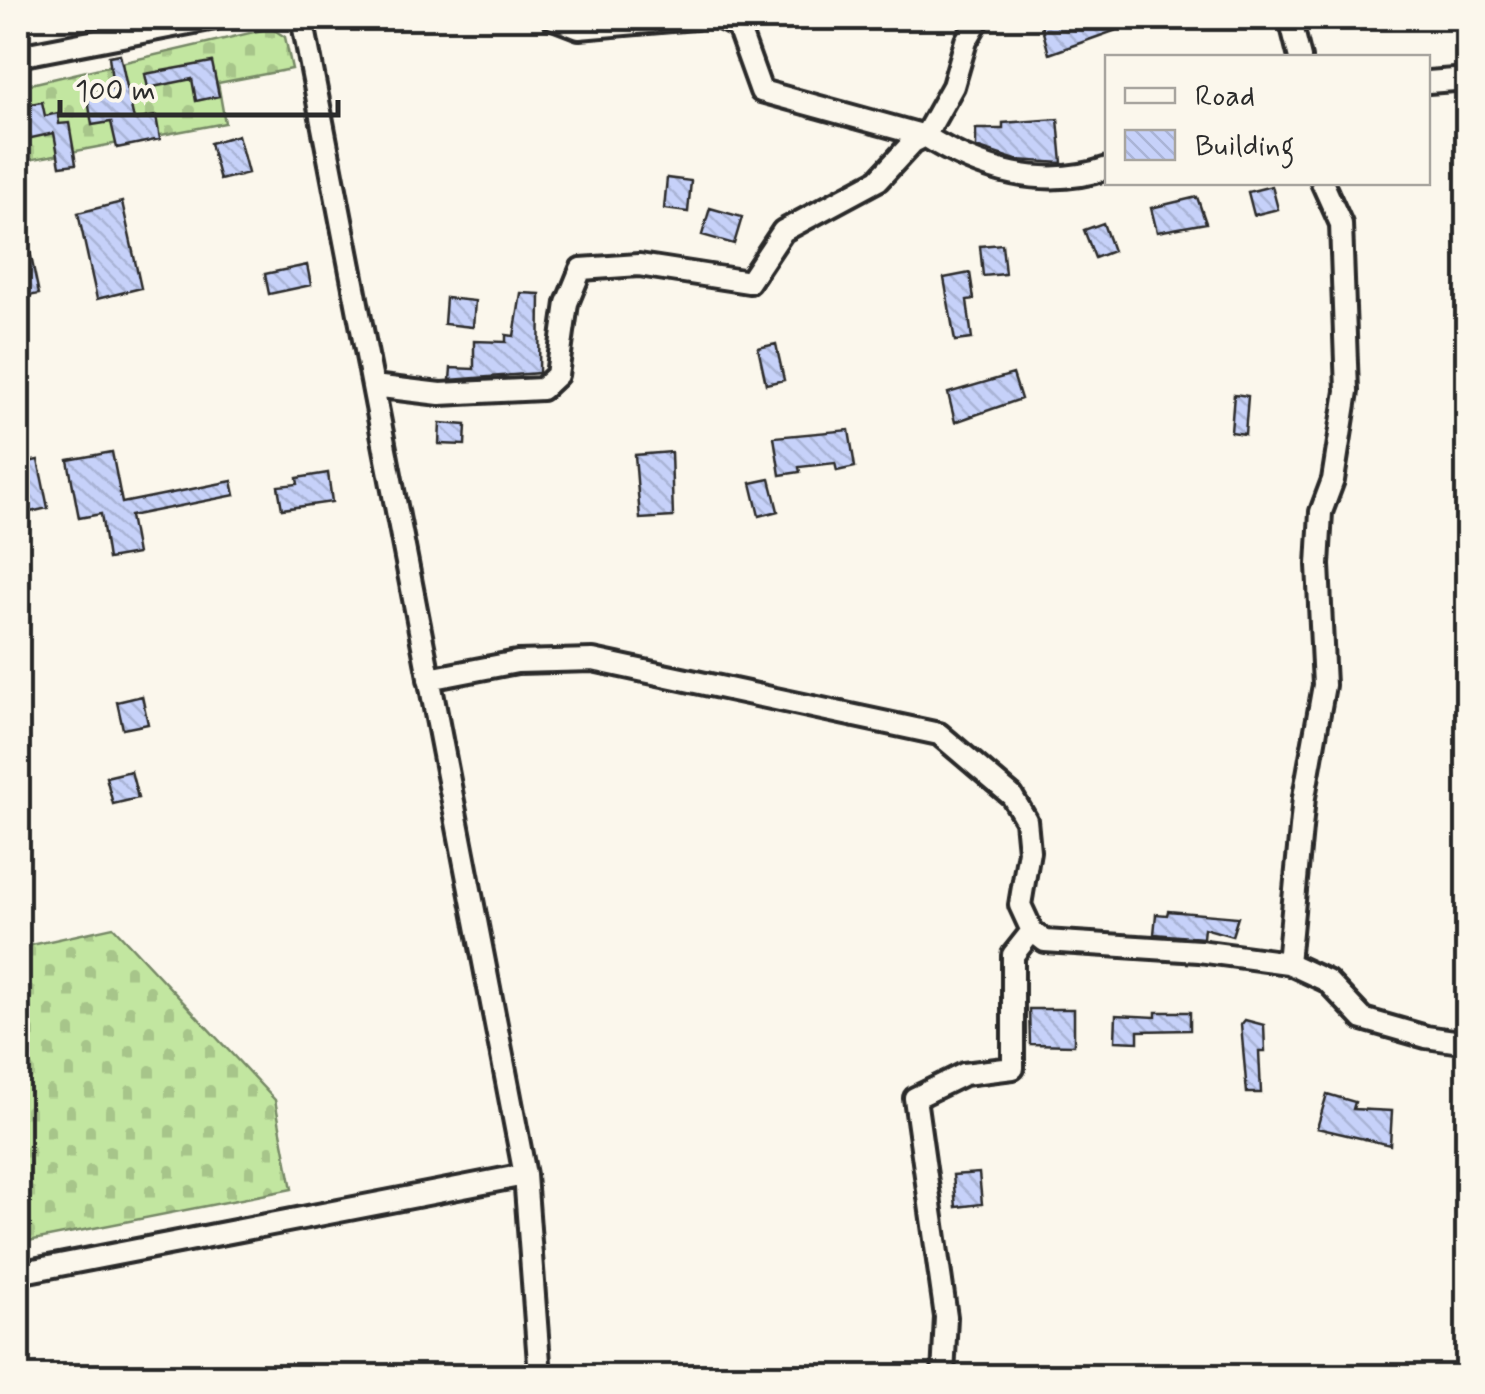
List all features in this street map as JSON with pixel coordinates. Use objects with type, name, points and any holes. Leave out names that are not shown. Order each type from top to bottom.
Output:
[{"type":"street","points":[[18,56],[215,18]]},
{"type":"street","points":[[302,18],[525,1175],[540,1376]]},
{"type":"street","points":[[553,18],[579,28],[695,18]]},
{"type":"street","points":[[720,18],[738,27],[761,92],[926,136],[962,160],[1002,172],[1036,178],[1105,168]]},
{"type":"street","points":[[373,386],[440,394],[542,389],[556,376],[567,303],[582,269],[638,264],[748,282],[783,231],[878,180],[913,142],[926,136],[953,86],[966,41],[978,18]]},
{"type":"street","points":[[1290,18],[1299,55]]},
{"type":"street","points":[[1430,82],[1468,80]]},
{"type":"street","points":[[1288,963],[1302,810],[1324,686],[1318,564],[1321,512],[1334,480],[1347,392],[1341,224],[1323,185]]},
{"type":"street","points":[[429,679],[517,662],[594,660],[939,734],[1012,796],[1026,820],[1030,851],[1020,906],[1032,932],[1045,941],[1200,951],[1288,963],[1326,982],[1362,1019],[1426,1037],[1468,1042]]},
{"type":"street","points":[[943,1376],[946,1317],[915,1098],[964,1074],[1012,1068],[1014,955],[1032,932]]},
{"type":"street","points":[[18,1273],[525,1175]]},
{"type":"green space","points":[[271,28],[285,37],[292,69],[218,83],[225,123],[18,162],[18,87]]},
{"type":"green space","points":[[113,927],[275,1100],[292,1189],[18,1243],[18,948]]},
{"type":"building","points":[[1054,18],[1057,26],[1083,18],[1142,21],[1049,54],[1040,21]]},
{"type":"building","points":[[120,54],[134,120],[156,116],[160,139],[117,148],[111,122],[92,125],[87,93],[113,88],[109,56]]},
{"type":"building","points":[[212,62],[219,96],[196,101],[192,79],[148,88],[145,74]]},
{"type":"building","points":[[42,102],[45,116],[58,113],[59,124],[69,123],[76,164],[60,166],[54,133],[18,141],[18,106]]},
{"type":"building","points":[[1058,119],[1062,163],[1016,160],[976,147],[976,129],[1003,129],[1003,123]]},
{"type":"building","points":[[238,135],[248,173],[220,180],[210,143]]},
{"type":"building","points":[[667,178],[691,181],[688,212],[664,209]]},
{"type":"building","points":[[1272,186],[1278,209],[1254,215],[1248,192]]},
{"type":"building","points":[[1197,197],[1206,223],[1157,232],[1151,208]]},
{"type":"building","points":[[122,202],[141,288],[97,299],[78,213]]},
{"type":"building","points":[[710,208],[742,217],[734,244],[702,235]]},
{"type":"building","points":[[18,223],[24,223],[39,294],[18,298]]},
{"type":"building","points":[[1103,223],[1113,251],[1095,258],[1084,230]]},
{"type":"building","points":[[1002,244],[1005,274],[983,276],[980,246]]},
{"type":"building","points":[[307,265],[311,285],[269,294],[265,274]]},
{"type":"building","points":[[970,273],[974,299],[967,300],[972,339],[955,341],[944,278]]},
{"type":"building","points":[[521,293],[540,294],[539,373],[450,380],[451,368],[474,369],[474,341],[506,342],[506,335],[514,336]]},
{"type":"building","points":[[446,298],[475,301],[473,327],[444,324]]},
{"type":"building","points":[[776,344],[784,380],[766,384],[758,348]]},
{"type":"building","points":[[1013,374],[1021,399],[955,422],[948,393]]},
{"type":"building","points":[[1234,394],[1248,396],[1245,434],[1231,432]]},
{"type":"building","points":[[440,423],[466,425],[465,445],[439,444]]},
{"type":"building","points":[[849,430],[855,467],[837,471],[835,463],[799,467],[800,472],[780,475],[774,437]]},
{"type":"building","points":[[112,452],[122,503],[232,481],[235,495],[130,516],[137,554],[108,559],[101,514],[79,518],[68,460]]},
{"type":"building","points":[[671,452],[673,517],[640,519],[635,455]]},
{"type":"building","points":[[38,460],[48,508],[21,514],[18,464]]},
{"type":"building","points":[[328,473],[332,502],[282,509],[278,486],[298,484],[297,478]]},
{"type":"building","points":[[770,479],[778,511],[759,516],[751,483]]},
{"type":"building","points":[[142,696],[148,724],[123,729],[117,702]]},
{"type":"building","points":[[131,771],[138,798],[113,804],[106,777]]},
{"type":"building","points":[[1168,911],[1238,917],[1232,936],[1204,928],[1203,938],[1154,934],[1156,914],[1167,915]]},
{"type":"building","points":[[1029,1009],[1074,1009],[1074,1045],[1030,1044]]},
{"type":"building","points":[[1156,1012],[1190,1012],[1190,1030],[1138,1031],[1138,1042],[1115,1041],[1116,1015],[1156,1017]]},
{"type":"building","points":[[1245,1020],[1264,1025],[1265,1051],[1259,1051],[1261,1093],[1247,1093],[1241,1025]]},
{"type":"building","points":[[1327,1094],[1355,1102],[1353,1109],[1392,1111],[1390,1145],[1317,1128]]},
{"type":"building","points":[[979,1173],[982,1204],[956,1207],[953,1175]]}]
